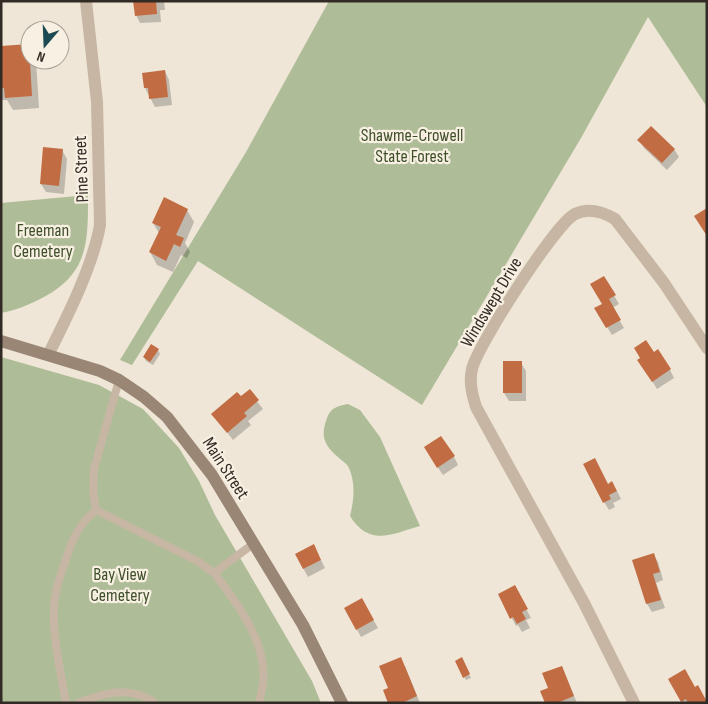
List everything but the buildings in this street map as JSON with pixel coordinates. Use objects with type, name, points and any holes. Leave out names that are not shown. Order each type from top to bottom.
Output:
[{"type":"main road","name":"Main Street","points":[[1,341],[100,371],[120,380],[167,417],[212,475],[303,625],[342,703]]},
{"type":"street","name":"Pine Street","points":[[48,355],[96,244],[100,225],[97,102],[86,1]]},
{"type":"street","name":"Windswept Drive","points":[[634,703],[584,603],[476,407],[470,389],[472,368],[494,324],[552,238],[563,223],[584,210],[604,212],[615,219],[664,283],[707,348]]},
{"type":"lane","points":[[96,510],[93,491],[94,469],[120,380]]},
{"type":"lane","points":[[96,510],[199,562],[214,572],[244,614],[255,639],[261,658],[263,682],[259,703]]},
{"type":"lane","points":[[66,703],[59,665],[54,611],[56,589],[69,549],[82,522],[96,510]]},
{"type":"lane","points":[[214,572],[253,544]]},
{"type":"lane","points":[[78,703],[99,694],[120,692],[138,694],[155,703]]},
{"type":"green space","name":"Shawme-Crowell State Forest","points":[[329,1],[707,1],[707,107],[648,17],[581,138],[422,405],[198,261],[132,365],[120,360],[246,152]]},
{"type":"green space","name":"Freeman Cemetery","points":[[88,195],[86,241],[78,266],[70,277],[59,288],[39,300],[1,313],[1,203]]},
{"type":"green space","name":"Bay View Cemetery","points":[[1,357],[99,385],[143,409],[179,448],[199,481],[215,515],[312,681],[321,703],[1,703]]},
{"type":"green space","points":[[348,404],[360,410],[380,437],[420,526],[391,535],[373,535],[357,526],[350,516],[354,491],[351,472],[347,465],[327,445],[324,436],[325,425],[331,411],[338,406]]}]
